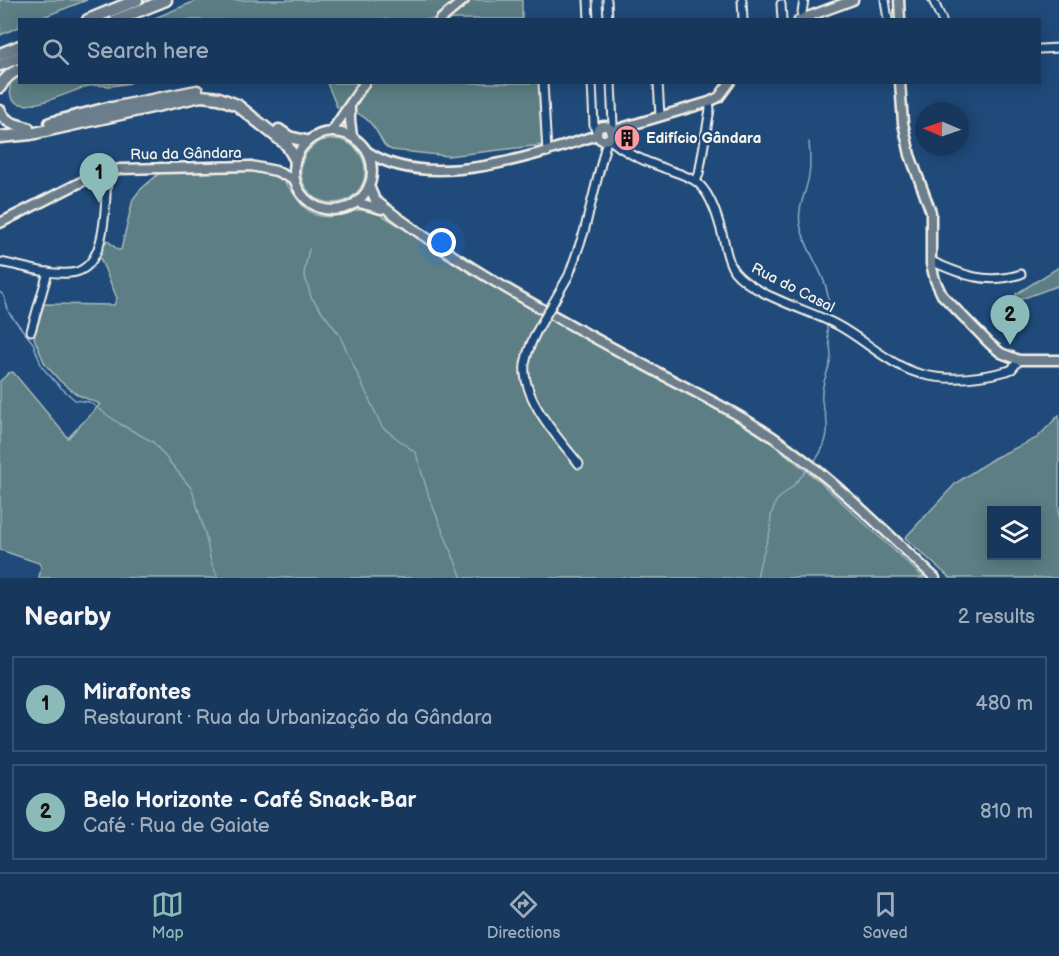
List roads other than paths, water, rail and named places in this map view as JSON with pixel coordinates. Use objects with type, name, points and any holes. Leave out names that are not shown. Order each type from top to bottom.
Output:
[{"type":"highway","points":[[93,18],[137,0]]},
{"type":"highway","points":[[121,18],[166,0]]},
{"type":"highway","points":[[0,54],[18,47]]},
{"type":"highway","points":[[0,65],[18,58]]},
{"type":"highway","points":[[0,87],[2,82],[18,70]]},
{"type":"highway","points":[[0,137],[32,134],[202,90],[231,96],[289,138],[306,141]]},
{"type":"highway","points":[[167,100],[201,96],[237,105],[287,145],[294,162]]},
{"type":"highway","points":[[0,111],[11,124],[28,128]]},
{"type":"highway","points":[[0,131],[9,132],[103,115]]},
{"type":"main road","points":[[442,18],[464,0]]},
{"type":"main road","points":[[803,18],[853,0]]},
{"type":"main road","points":[[899,0],[900,18]]},
{"type":"main road","points":[[332,131],[363,84]]},
{"type":"main road","points":[[367,151],[372,175],[369,186],[356,202],[344,208],[322,209],[304,198],[294,180],[294,162],[306,141],[318,134],[332,131],[352,136],[379,160],[395,165],[431,170],[452,170],[547,152],[597,133],[602,127],[609,134],[709,102],[719,97],[729,84]]},
{"type":"main road","points":[[900,84],[903,123],[910,155],[931,212],[931,261],[935,280],[942,295],[1001,353],[1019,360],[1059,360]]},
{"type":"main road","points":[[350,101],[352,136]]},
{"type":"main road","name":"Rua da Gândara","points":[[276,171],[294,162]]},
{"type":"main road","name":"Rua da Gândara","points":[[0,223],[93,176],[107,172],[146,167],[234,165],[276,171],[294,180]]},
{"type":"main road","points":[[372,175],[380,168],[395,165]]},
{"type":"main road","points":[[369,186],[375,200],[390,212],[475,270],[567,323],[750,422],[780,442],[809,464],[935,578]]},
{"type":"main road","points":[[356,202],[390,212]]},
{"type":"street","points":[[588,0],[589,18]]},
{"type":"street","points":[[607,0],[608,18]]},
{"type":"street","points":[[742,0],[743,18]]},
{"type":"street","points":[[800,18],[804,0]]},
{"type":"street","points":[[885,0],[888,18]]},
{"type":"street","points":[[933,0],[941,18]]},
{"type":"street","points":[[781,4],[782,18]]},
{"type":"street","points":[[1041,49],[1059,48]]},
{"type":"street","points":[[543,84],[547,152]]},
{"type":"street","points":[[592,84],[594,126],[597,133]]},
{"type":"street","points":[[579,464],[541,415],[531,397],[525,367],[531,341],[569,275],[584,232],[613,125],[611,84]]},
{"type":"street","points":[[658,84],[660,116]]},
{"type":"street","points":[[609,134],[615,144],[653,164],[696,182],[710,109],[709,102]]},
{"type":"street","points":[[0,262],[48,272],[70,274],[80,271],[96,254],[102,239],[107,172]]},
{"type":"street","name":"Rua do Casal","points":[[696,182],[710,201],[720,224],[729,262],[734,271],[767,293],[837,325],[902,366],[920,374],[942,378],[965,378],[1007,371],[1012,369],[1019,360]]},
{"type":"street","points":[[931,261],[964,274],[993,280],[1021,274]]},
{"type":"street","points":[[32,331],[48,272]]},
{"type":"waterway","points":[[809,142],[810,171],[799,218],[803,236],[827,291],[828,316]]},
{"type":"waterway","points":[[309,249],[304,273],[311,297],[339,334],[382,427],[416,453],[429,497],[462,578]]},
{"type":"waterway","points":[[0,292],[4,296],[9,313],[33,343],[42,367],[58,385],[75,400],[89,402],[120,424],[153,442],[192,489],[211,562],[218,578]]},
{"type":"waterway","points":[[814,462],[827,434],[827,423],[822,404],[824,383],[831,356],[827,324]]},
{"type":"waterway","points":[[757,578],[776,501],[808,469]]},
{"type":"place","name":"Edifício Gândara","points":[[627,138]]},
{"type":"place","name":"Mirafontes","points":[[99,203]]},
{"type":"place","name":"Belo Horizonte - Café Snack-Bar","points":[[1010,345]]}]
